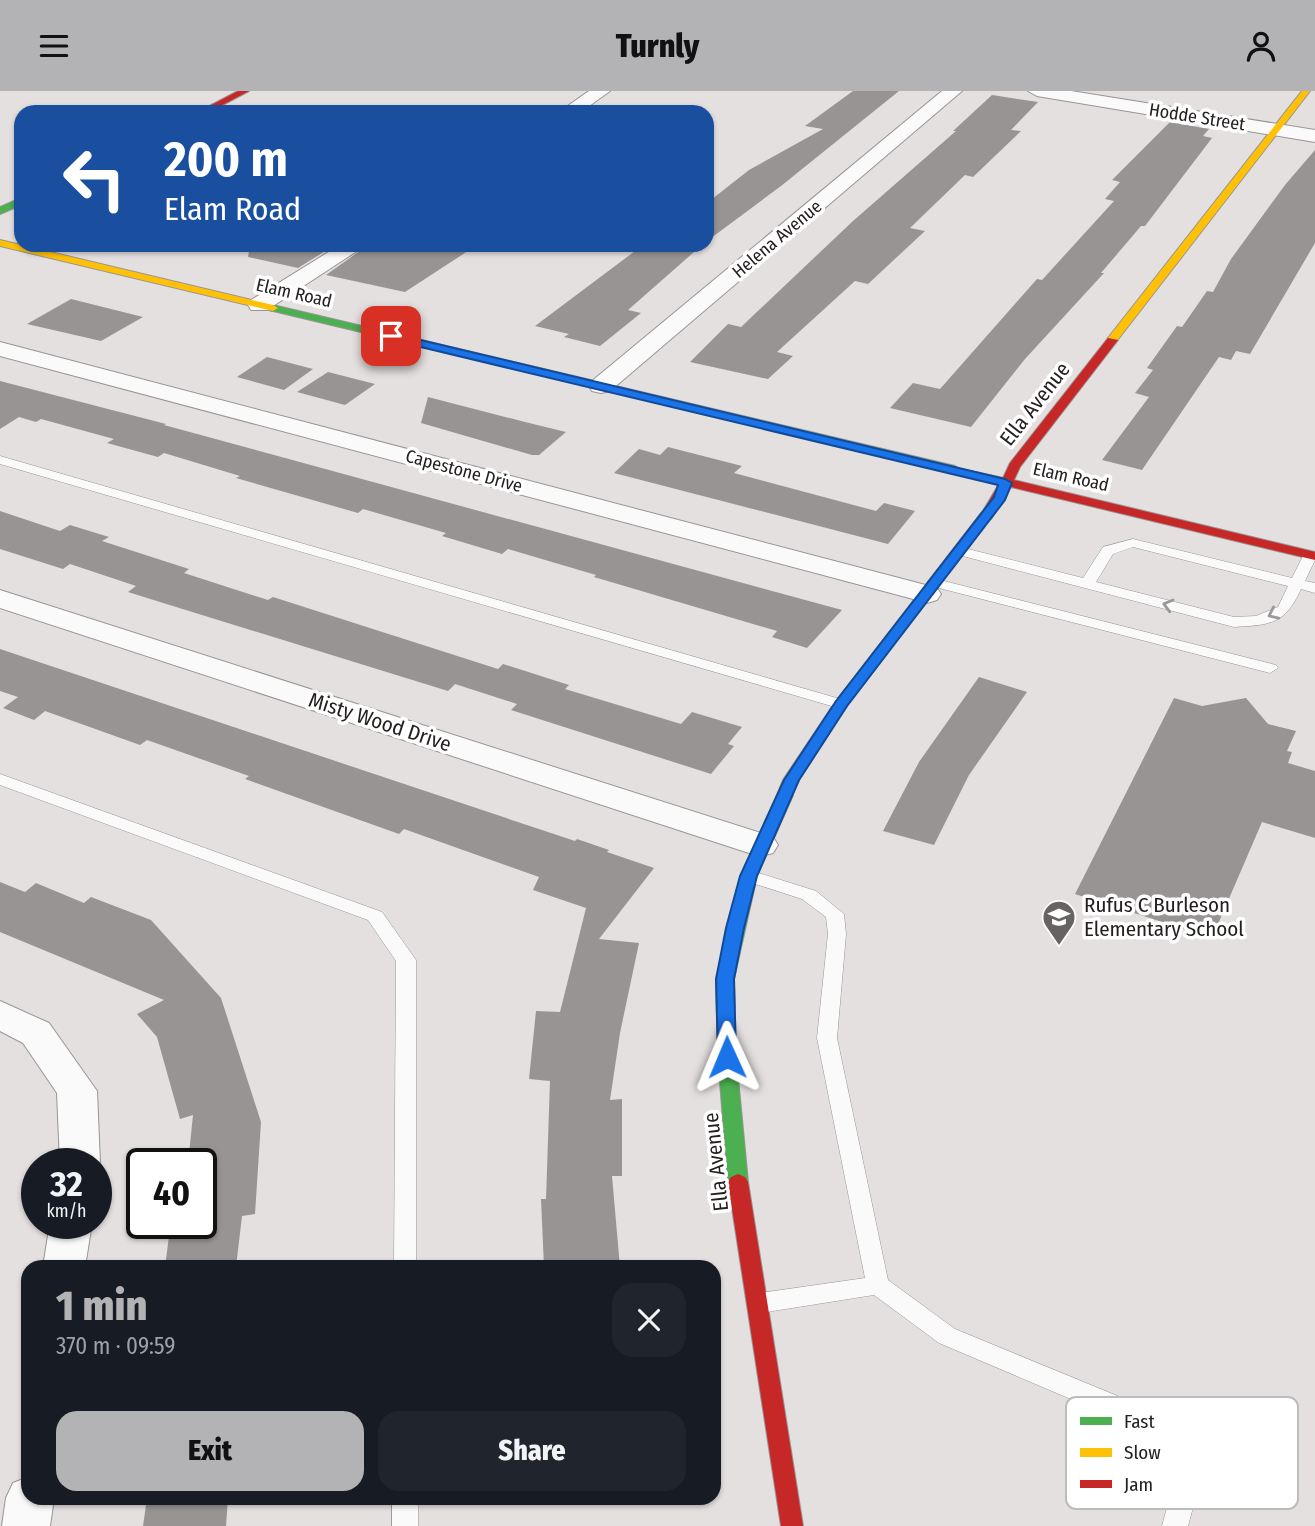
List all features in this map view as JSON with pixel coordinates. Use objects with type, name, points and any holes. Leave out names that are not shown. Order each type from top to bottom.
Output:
[{"type":"street","points":[[216,105],[245,91]]},
{"type":"street","points":[[579,105],[601,91]]},
{"type":"street","name":"Helena Avenue","points":[[601,386],[953,91]]},
{"type":"street","name":"Hodde Street","points":[[1037,91],[1315,136]]},
{"type":"street","name":"Ella Avenue","points":[[792,1526],[736,1168],[727,1057],[725,979],[749,876],[791,780],[841,704],[932,589],[1000,497],[1014,466],[1306,91]]},
{"type":"street","name":"Elam Road","points":[[38,252],[1313,555]]},
{"type":"street","points":[[260,305],[344,252]]},
{"type":"street","name":"Capestone Drive","points":[[0,349],[932,589]]},
{"type":"street","name":"Misty Wood Drive","points":[[0,599],[761,845]]},
{"type":"street","points":[[0,1014],[36,1033],[78,1091],[80,1148]]},
{"type":"street","points":[[65,1260],[68,1239]]},
{"type":"street","points":[[26,1526],[29,1505]]},
{"type":"lane","points":[[0,460],[841,704]]},
{"type":"lane","points":[[1087,584],[1104,551],[1115,545],[1133,543],[1315,588]]},
{"type":"lane","points":[[960,551],[1234,622],[1259,621],[1284,610],[1313,555]]},
{"type":"lane","points":[[932,589],[1270,669]]},
{"type":"lane","points":[[0,779],[374,916],[406,960],[405,1260]]},
{"type":"lane","points":[[749,876],[809,895],[835,914],[837,934],[827,1038],[878,1285],[947,1336],[1092,1397]]},
{"type":"lane","points":[[757,1304],[878,1285]]},
{"type":"lane","points":[[405,1505],[405,1526]]},
{"type":"lane","points":[[1175,1526],[1180,1509]]},
{"type":"building","points":[[853,91],[899,91],[714,236],[714,198],[749,170],[823,129],[805,126]]},
{"type":"building","points":[[992,95],[1038,102],[1011,130],[1021,131],[973,177],[965,175],[910,228],[925,231],[868,284],[855,281],[777,352],[793,356],[768,379],[690,362],[728,324],[741,327]]},
{"type":"building","points":[[1170,122],[1209,129],[1203,136],[1212,138],[1145,226],[1141,226],[1101,273],[1104,273],[1025,359],[971,427],[890,408],[913,383],[940,389],[1037,279],[1042,280],[1114,201],[1105,199],[1120,182],[1112,180]]},
{"type":"building","points":[[1315,150],[1315,243],[1250,354],[1236,351],[1231,360],[1219,357],[1142,470],[1102,460],[1149,397],[1135,393],[1153,370],[1147,368],[1177,326],[1182,327],[1207,291],[1213,292],[1231,259],[1285,185]]},
{"type":"building","points":[[249,252],[324,252],[298,268],[248,257]]},
{"type":"building","points":[[358,252],[466,252],[405,292],[326,275]]},
{"type":"building","points":[[634,252],[694,252],[628,310],[641,313],[600,346],[564,337],[569,334],[535,326]]},
{"type":"building","points":[[71,299],[143,317],[101,341],[27,324]]},
{"type":"building","points":[[267,357],[313,369],[284,390],[237,377]]},
{"type":"building","points":[[328,372],[375,384],[345,405],[297,392]]},
{"type":"building","points":[[0,381],[842,610],[807,648],[772,637],[777,631],[594,577],[596,575],[508,549],[502,554],[442,536],[446,533],[363,509],[358,513],[236,478],[240,476],[164,453],[158,457],[107,443],[114,439],[41,419],[36,422],[19,417],[0,429]]},
{"type":"building","points":[[428,397],[566,432],[539,455],[532,455],[421,423]]},
{"type":"building","points":[[668,447],[742,466],[734,473],[876,511],[884,503],[915,511],[888,544],[614,473],[639,449],[660,455]]},
{"type":"building","points":[[0,511],[60,531],[70,525],[109,537],[102,541],[189,569],[184,573],[268,600],[273,597],[498,669],[503,664],[569,685],[565,689],[681,724],[692,712],[742,727],[728,744],[734,746],[711,774],[511,710],[517,704],[455,684],[448,691],[128,592],[136,586],[70,564],[63,569],[0,549]]},
{"type":"building","points":[[0,649],[575,841],[577,839],[654,868],[599,939],[639,943],[620,1033],[610,1100],[622,1099],[622,1176],[612,1176],[619,1260],[544,1260],[541,1199],[546,1199],[550,1081],[529,1079],[536,1011],[560,1012],[586,908],[533,890],[539,877],[404,829],[399,834],[245,779],[249,776],[147,740],[140,745],[45,711],[34,720],[3,708],[18,697],[0,691]]},
{"type":"building","points":[[979,677],[1027,692],[969,775],[934,845],[883,831],[919,762]]},
{"type":"building","points":[[1174,698],[1202,706],[1246,698],[1268,724],[1296,731],[1287,751],[1292,752],[1288,763],[1315,771],[1315,838],[1262,822],[1212,938],[1075,894]]},
{"type":"building","points":[[0,882],[25,892],[36,883],[84,903],[91,897],[151,920],[221,998],[261,1122],[255,1214],[242,1216],[237,1260],[166,1260],[169,1239],[217,1239],[217,1148],[190,1148],[193,1115],[180,1119],[157,1037],[137,1014],[164,1000],[0,932]]},
{"type":"building","points":[[146,1505],[228,1505],[226,1526],[143,1526]]},
{"type":"traffic: fast","points":[[0,211],[14,204]]},
{"type":"traffic: fast","points":[[273,308],[955,470]]},
{"type":"traffic: fast","points":[[738,1182],[727,1057],[725,979],[749,876],[785,795]]},
{"type":"traffic: slow","points":[[1112,340],[1306,91]]},
{"type":"traffic: slow","points":[[0,243],[14,246]]},
{"type":"traffic: slow","points":[[38,252],[273,308]]},
{"type":"traffic: slow","points":[[785,795],[791,780],[841,704],[986,516]]},
{"type":"traffic: jam","points":[[216,105],[245,91]]},
{"type":"traffic: jam","points":[[986,516],[1000,497],[1014,466],[1112,340]]},
{"type":"traffic: jam","points":[[955,470],[1315,556]]},
{"type":"traffic: jam","points":[[738,1182],[792,1526]]},
{"type":"place","name":"Rufus C Burleson Elementary School","points":[[1059,947]]},
{"type":"route","points":[[391,336],[1005,483],[1000,497],[841,704],[791,780],[749,876],[735,928],[725,979],[727,1057]]}]
